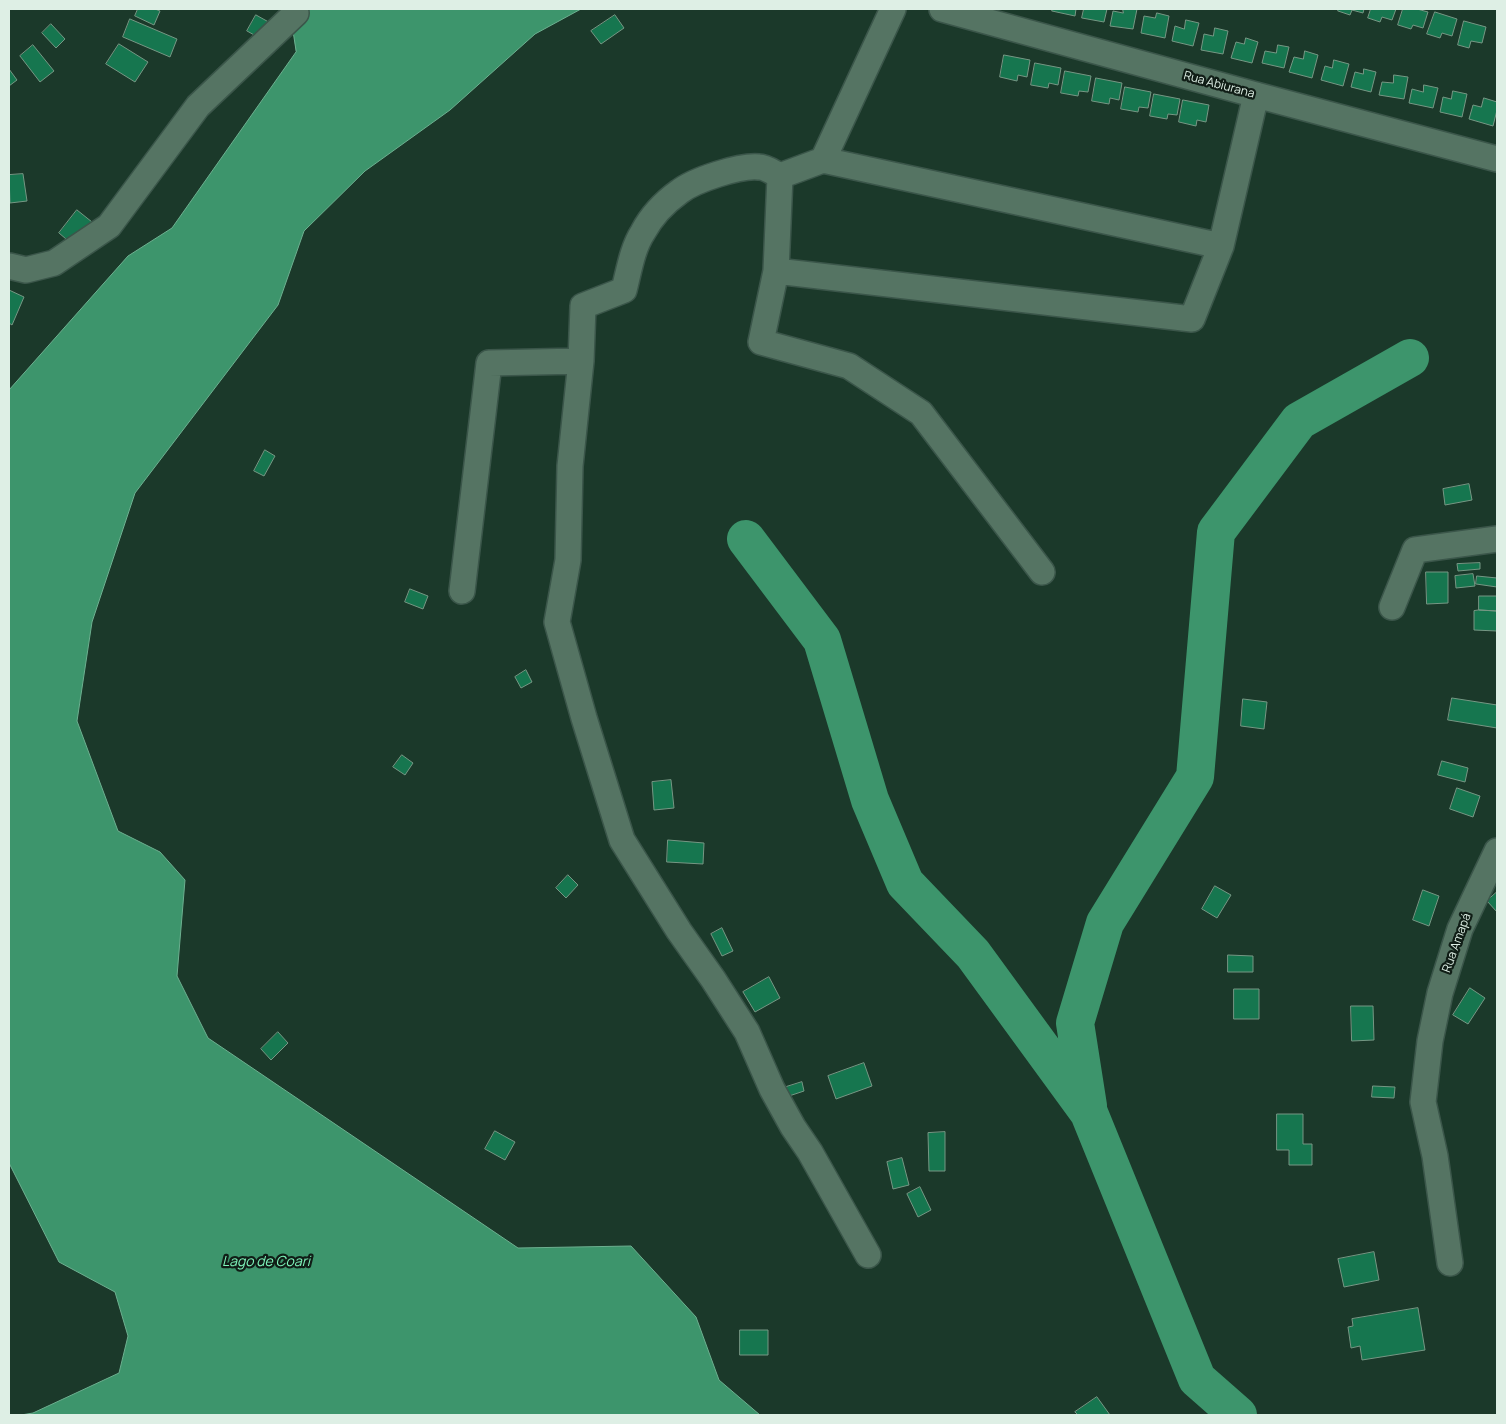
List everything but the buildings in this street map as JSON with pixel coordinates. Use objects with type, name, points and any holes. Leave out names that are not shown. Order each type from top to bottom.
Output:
[{"type":"street","points":[[823,160],[893,9]]},
{"type":"street","name":"Rua Abiurana","points":[[942,9],[1497,159]]},
{"type":"street","points":[[9,266],[26,270],[54,263],[110,226],[198,106],[296,13]]},
{"type":"street","points":[[776,271],[1192,319],[1220,246],[1256,95]]},
{"type":"street","points":[[868,1255],[776,1096],[747,1032],[713,979],[679,932],[622,840],[581,710],[557,622],[568,560],[570,466],[581,361],[583,306],[624,290],[634,252],[642,233],[654,216],[680,191],[715,174],[748,167],[761,167],[780,176],[823,160],[1220,246]]},
{"type":"street","points":[[780,176],[776,271],[761,342],[850,366],[921,413],[1042,572]]},
{"type":"street","points":[[462,591],[489,363],[581,361]]},
{"type":"street","points":[[1392,607],[1415,550],[1497,539]]},
{"type":"street","name":"Rua Amapá","points":[[1450,1263],[1435,1156],[1423,1102],[1430,1041],[1440,993],[1460,929],[1497,851]]},
{"type":"water","name":"Lago de Coari","points":[[290,9],[581,9],[535,34],[450,110],[365,171],[304,231],[278,305],[135,493],[92,622],[77,721],[118,831],[160,852],[185,880],[177,976],[208,1038],[518,1248],[631,1246],[696,1317],[719,1380],[760,1415],[21,1415],[33,1413],[119,1373],[128,1336],[115,1292],[59,1262],[9,1163],[9,390],[128,256],[172,228],[296,52]]},
{"type":"waterway","points":[[1088,1106],[1075,1023],[1105,923],[1195,777],[1216,532],[1299,421],[1410,358]]},
{"type":"waterway","points":[[746,539],[822,640],[870,800],[905,883],[973,954],[1089,1113],[1197,1379],[1238,1415]]}]
